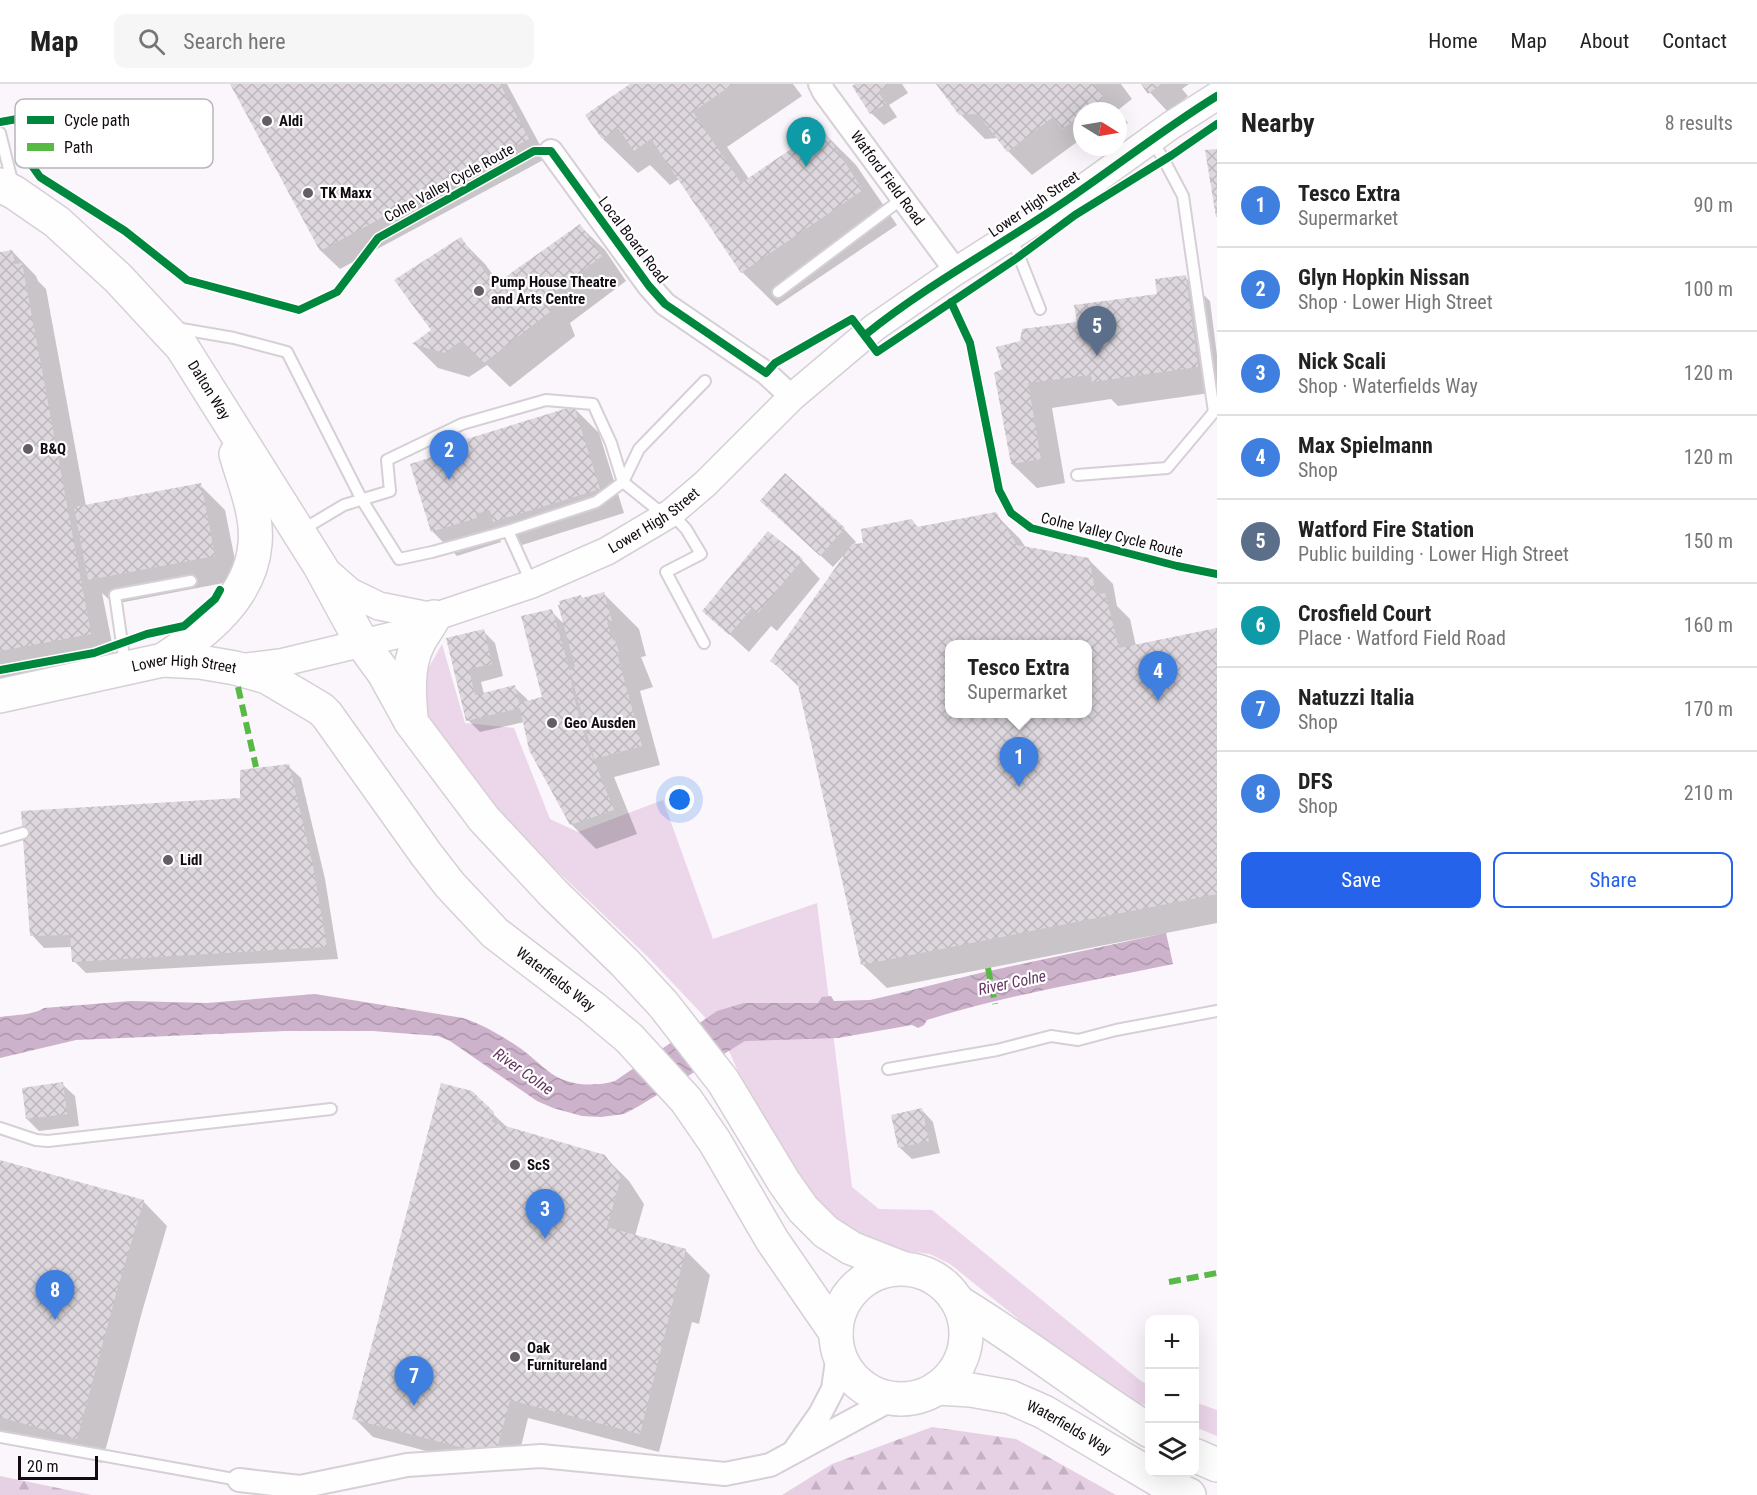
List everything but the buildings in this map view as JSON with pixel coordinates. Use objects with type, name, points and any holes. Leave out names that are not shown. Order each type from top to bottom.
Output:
[{"type":"main road","name":"Dalton Way","points":[[8,189],[57,222],[118,278],[182,347],[320,566],[362,643]]},
{"type":"main road","points":[[163,660],[192,641],[226,608],[244,583],[251,567],[256,543],[253,516],[227,420]]},
{"type":"main road","points":[[411,722],[409,699],[411,664],[416,647],[434,617]]},
{"type":"main road","points":[[362,643],[384,673],[411,722],[484,819],[554,894],[625,963],[663,1004],[717,1072],[803,1209],[826,1232],[851,1248],[902,1268],[925,1273],[947,1287],[958,1302],[965,1320],[966,1340],[957,1366],[937,1388],[916,1397],[892,1399],[869,1391],[854,1379],[842,1362],[837,1340],[839,1312],[848,1295],[860,1283],[883,1271],[902,1268]]},
{"type":"main road","name":"Lower High Street","points":[[0,696],[163,660],[200,662],[235,668]]},
{"type":"main road","name":"Waterfields Way","points":[[235,668],[267,677],[327,715],[426,854],[495,933],[592,1007],[629,1038],[658,1068],[686,1100],[715,1142],[772,1240],[837,1340]]},
{"type":"main road","points":[[958,1302],[1135,1418]]},
{"type":"main road","name":"Waterfields Way","points":[[937,1388],[971,1390],[1010,1397],[1044,1412],[1169,1486],[1189,1495]]},
{"type":"main road","points":[[1199,1457],[1217,1465]]},
{"type":"street","name":"Watford Field Road","points":[[820,84],[956,271]]},
{"type":"street","name":"Lower High Street","points":[[235,668],[280,663],[396,635],[434,617],[532,584],[607,551],[668,514],[705,484],[792,397],[875,327],[956,271],[1066,201],[1151,139],[1217,96]]},
{"type":"street","name":"Local Board Road","points":[[551,151],[649,286],[665,304],[766,373],[792,397]]},
{"type":"street","name":"Lower High Street","points":[[320,566],[350,592],[379,606],[434,617]]},
{"type":"street","points":[[794,1452],[820,1414],[833,1389],[837,1340]]},
{"type":"street","points":[[239,1480],[300,1487],[407,1464],[541,1456],[725,1474],[770,1465],[892,1399]]},
{"type":"lane","points":[[0,133],[8,189]]},
{"type":"lane","points":[[1077,475],[1167,468],[1214,412],[1183,196],[1151,139]]},
{"type":"lane","points":[[778,292],[903,198]]},
{"type":"lane","points":[[1011,236],[1040,309]]},
{"type":"lane","points":[[162,325],[234,338],[287,352],[362,500],[399,559],[508,531],[596,502],[623,482],[639,449],[705,381]]},
{"type":"lane","points":[[298,532],[344,505],[390,491],[387,460],[462,424],[546,400],[593,404],[612,443],[623,482],[686,529],[701,554],[666,572],[704,643]]},
{"type":"lane","points":[[508,531],[532,584]]},
{"type":"lane","points":[[126,667],[115,596],[191,582]]},
{"type":"lane","points":[[0,840],[23,833]]},
{"type":"lane","points":[[888,1069],[997,1050],[1051,1036],[1078,1040],[1116,1030],[1217,1011]]},
{"type":"lane","points":[[0,1128],[36,1140],[48,1141],[331,1109]]},
{"type":"lane","points":[[0,1437],[239,1480]]},
{"type":"shaded area","points":[[442,644],[465,723],[514,728],[550,819],[578,832],[663,800],[713,939],[817,903],[852,1187],[879,1209],[932,1210],[1145,1383],[1145,1405],[1104,1388],[950,1264],[930,1254],[899,1250],[877,1243],[846,1225],[817,1203],[799,1181],[740,1076],[730,1053],[703,1015],[647,956],[496,813],[427,722],[424,676]]},
{"type":"shaded area","points":[[1199,1404],[1217,1410],[1217,1436],[1199,1429]]},
{"type":"green space","points":[[932,1427],[1016,1439],[1116,1495],[782,1495],[832,1464]]},
{"type":"green space","points":[[0,1476],[92,1495],[0,1495]]},
{"type":"water","name":"River Colne","points":[[1166,933],[1173,964],[988,1003],[927,1020],[918,1028],[912,1025],[838,1038],[745,1041],[624,1114],[601,1117],[582,1116],[537,1101],[450,1041],[438,1036],[373,1031],[286,1031],[76,1040],[0,1058],[0,1017],[29,1013],[44,1008],[131,1001],[207,1003],[315,994],[463,1018],[486,1027],[506,1039],[559,1078],[575,1083],[599,1084],[615,1081],[717,1011],[744,1003],[818,1003],[822,997],[831,996],[834,1001],[870,1000],[980,973]]},
{"type":"marked path","points":[[238,687],[256,767]]},
{"type":"marked path","points":[[988,968],[995,1004]]},
{"type":"marked path","points":[[1169,1282],[1217,1273]]},
{"type":"cycle path","points":[[865,335],[939,282],[1042,217],[1217,96]]},
{"type":"cycle path","name":"Colne Valley Cycle Route","points":[[0,122],[15,119]]},
{"type":"cycle path","name":"Colne Valley Cycle Route","points":[[34,168],[40,177],[125,231],[187,280],[299,310],[337,292],[378,238],[534,151],[551,151],[649,286],[665,304],[766,373],[775,363],[852,319],[877,352],[1017,258],[1075,215],[1172,155],[1217,124]]},
{"type":"cycle path","name":"Colne Valley Cycle Route","points":[[951,302],[970,343],[999,490],[1011,513],[1031,528],[1177,566],[1217,574]]},
{"type":"cycle path","points":[[0,670],[94,653],[147,634],[184,626],[215,599],[220,590]]},
{"type":"place","name":"Aldi","points":[[267,121]]},
{"type":"place","name":"Crosfield Court","points":[[806,167]]},
{"type":"place","name":"TK Maxx","points":[[308,193]]},
{"type":"place","name":"Pump House Theatre and Arts Centre","points":[[479,291]]},
{"type":"place","name":"Watford Fire Station","points":[[1097,356]]},
{"type":"place","name":"B&Q","points":[[28,449]]},
{"type":"place","name":"Glyn Hopkin Nissan","points":[[449,480]]},
{"type":"place","name":"Max Spielmann","points":[[1158,701]]},
{"type":"place","name":"Geo Ausden","points":[[552,723]]},
{"type":"place","name":"Tesco Extra","points":[[1019,787]]},
{"type":"place","name":"Lidl","points":[[168,860]]},
{"type":"place","name":"ScS","points":[[515,1165]]},
{"type":"place","name":"Nick Scali","points":[[545,1239]]},
{"type":"place","name":"DFS","points":[[55,1320]]},
{"type":"place","name":"Oak Furnitureland","points":[[515,1357]]},
{"type":"place","name":"Natuzzi Italia","points":[[414,1406]]}]
